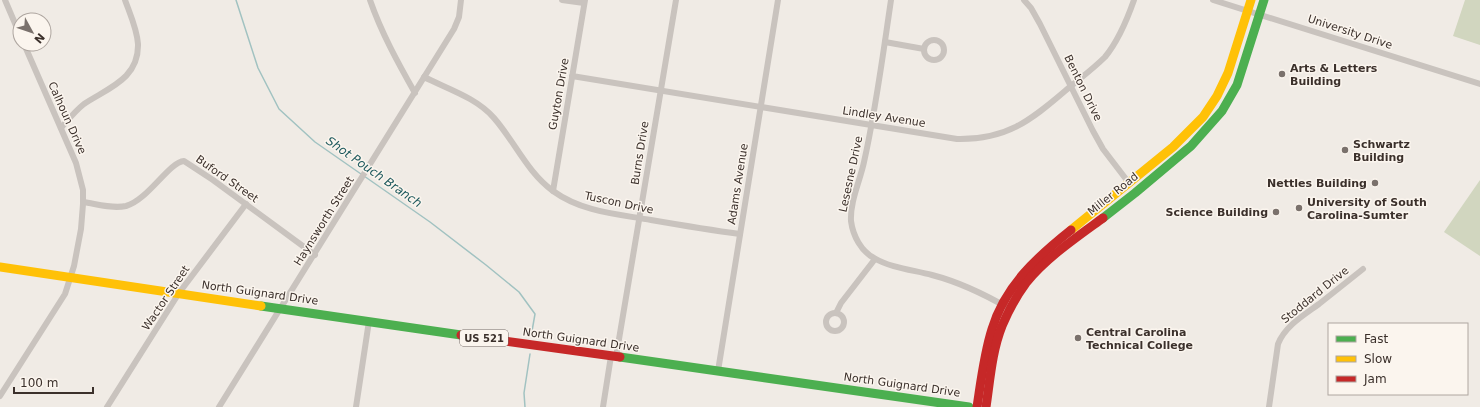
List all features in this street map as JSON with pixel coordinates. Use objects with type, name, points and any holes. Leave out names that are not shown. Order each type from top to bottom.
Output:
[{"type":"main road","name":"Miller Road","points":[[977,407],[987,351],[996,319],[1002,304],[1019,278],[1033,262],[1187,134],[1212,105],[1228,74],[1251,0]]},
{"type":"main road","name":"Miller Road","points":[[986,407],[994,355],[1002,326],[1010,309],[1026,283],[1038,269],[1052,257],[1135,193],[1191,146],[1222,111],[1237,85],[1264,0]]},
{"type":"main road","name":"North Guignard Drive","points":[[0,267],[614,357],[718,370],[969,407]]},
{"type":"street","points":[[5,0],[12,16]]},
{"type":"street","points":[[61,128],[83,105],[122,81],[134,63],[137,53],[136,34],[125,0]]},
{"type":"street","points":[[370,0],[394,54],[415,92]]},
{"type":"street","name":"Haynsworth Street","points":[[219,407],[315,255],[457,24],[461,0]]},
{"type":"street","points":[[562,0],[584,2]]},
{"type":"street","name":"Burns Drive","points":[[604,407],[640,218],[676,0]]},
{"type":"street","name":"Adams Avenue","points":[[718,370],[778,0]]},
{"type":"street","name":"Lesesne Drive","points":[[891,0],[871,125],[864,162],[853,205],[851,221],[854,235],[860,245],[875,259],[891,265],[934,275],[954,282],[1010,309]]},
{"type":"street","name":"Benton Drive","points":[[1024,0],[1035,15],[1103,149],[1129,183]]},
{"type":"street","name":"Lindley Avenue","points":[[572,76],[957,139],[983,138],[1003,133],[1040,113],[1105,57],[1124,27],[1134,0]]},
{"type":"street","name":"University Drive","points":[[1213,0],[1480,84]]},
{"type":"street","name":"Guyton Drive","points":[[553,191],[584,2]]},
{"type":"street","points":[[885,42],[924,49]]},
{"type":"street","name":"Calhoun Drive","points":[[0,396],[60,302],[71,277],[81,229],[83,202],[80,174],[28,52]]},
{"type":"street","name":"Tuscon Drive","points":[[424,77],[471,100],[487,111],[505,132],[534,174],[553,191],[582,207],[740,234]]},
{"type":"street","name":"Buford Street","points":[[83,202],[112,207],[123,206],[136,202],[180,161],[184,161],[213,180],[315,255]]},
{"type":"street","name":"Wactor Street","points":[[107,407],[179,293],[246,204]]},
{"type":"street","points":[[836,313],[841,303],[875,259]]},
{"type":"street","name":"Stoddard Drive","points":[[1269,407],[1280,337],[1285,331],[1363,269]]},
{"type":"street","points":[[356,407],[369,321]]},
{"type":"green space","points":[[1465,0],[1480,0],[1480,45],[1453,36]]},
{"type":"green space","points":[[1480,180],[1480,256],[1444,232]]},
{"type":"waterway","name":"Shot Pouch Branch","points":[[236,0],[258,68],[279,109],[315,142],[361,174]]},
{"type":"waterway","name":"Shot Pouch Branch","points":[[364,176],[430,222],[519,292],[535,314],[532,331]]},
{"type":"waterway","name":"Shot Pouch Branch","points":[[525,407],[524,393],[530,354]]},
{"type":"traffic: fast","points":[[1103,218],[1191,146],[1222,111],[1237,85],[1264,0]]},
{"type":"traffic: fast","points":[[261,306],[461,335]]},
{"type":"traffic: fast","points":[[620,357],[969,407]]},
{"type":"traffic: slow","points":[[1071,230],[1173,147],[1203,117],[1217,96],[1228,73],[1251,0]]},
{"type":"traffic: slow","points":[[0,267],[261,306]]},
{"type":"traffic: jam","points":[[986,407],[996,345],[1002,326],[1019,293],[1034,274],[1052,256],[1103,218]]},
{"type":"traffic: jam","points":[[977,407],[989,338],[1005,299],[1034,262],[1071,230]]},
{"type":"traffic: jam","points":[[461,335],[620,357]]},
{"type":"place","name":"Arts & Letters Building","points":[[1282,74]]},
{"type":"place","name":"Schwartz Building","points":[[1345,150]]},
{"type":"place","name":"Nettles Building","points":[[1375,183]]},
{"type":"place","name":"University of South Carolina-Sumter","points":[[1299,208]]},
{"type":"place","name":"Science Building","points":[[1276,212]]},
{"type":"place","name":"Central Carolina Technical College","points":[[1078,338]]}]
